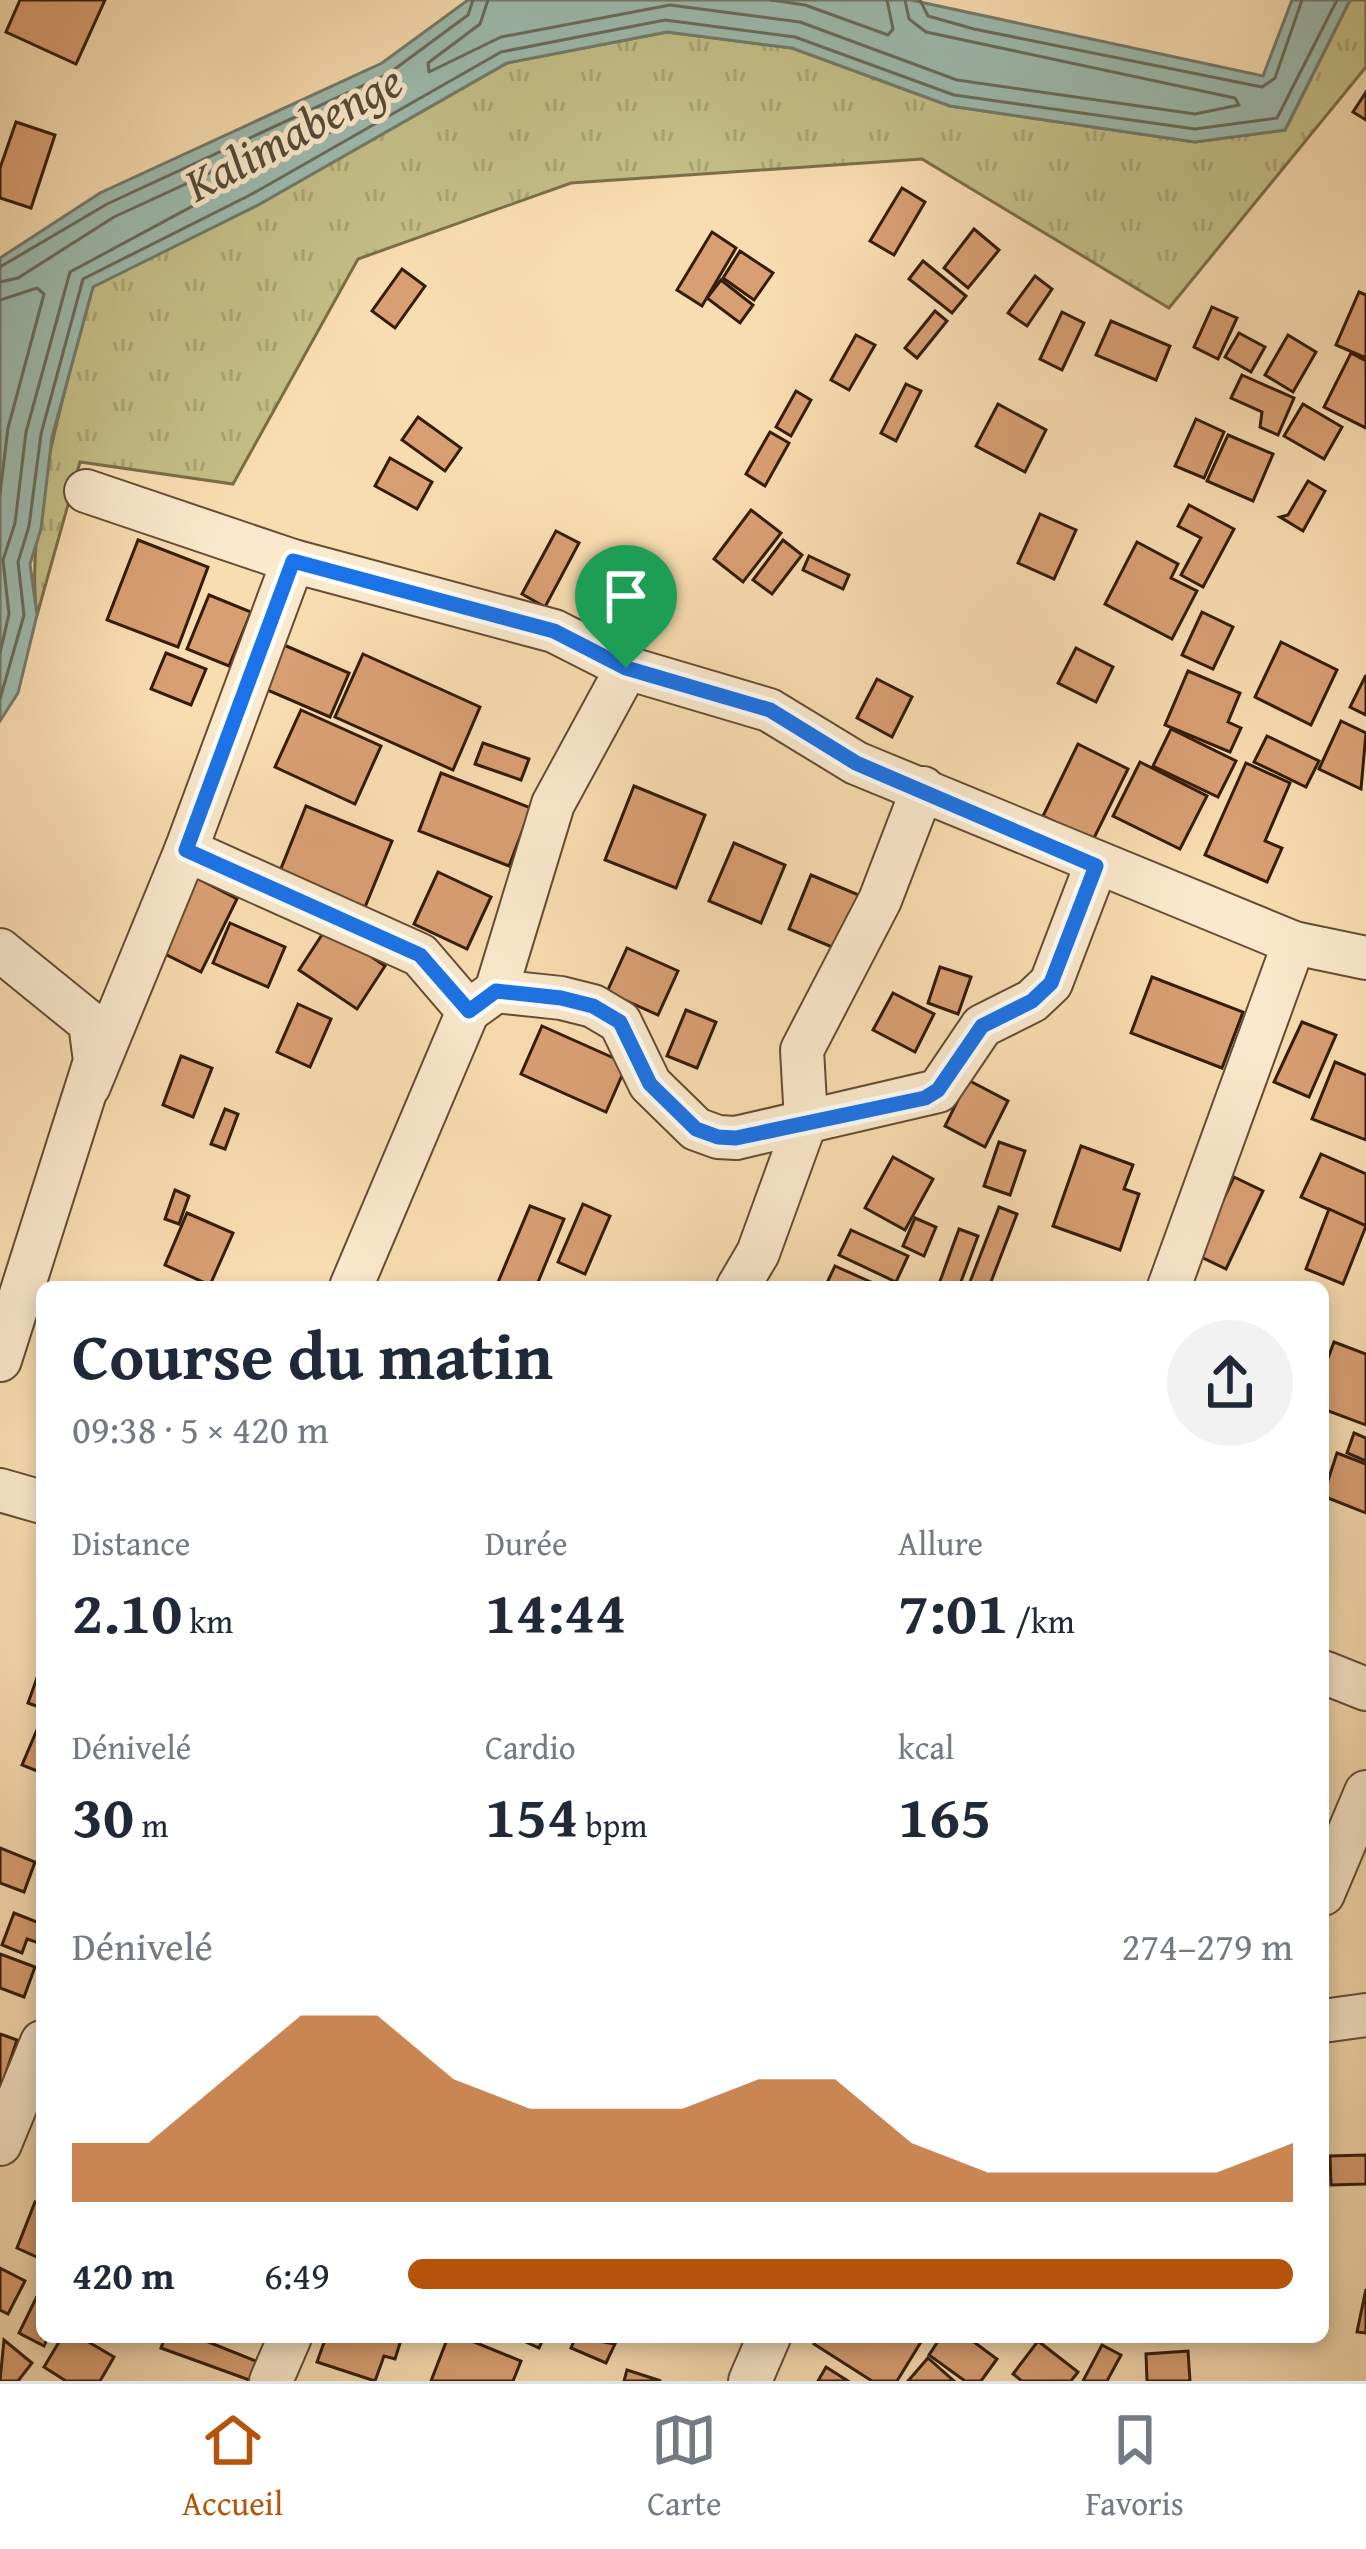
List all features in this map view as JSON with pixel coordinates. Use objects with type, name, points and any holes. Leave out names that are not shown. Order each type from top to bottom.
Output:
[{"type":"street","points":[[86,491],[293,561],[554,631],[626,668],[770,710],[856,763],[1096,866],[1294,943],[1366,958]]},
{"type":"street","points":[[0,1360],[89,1086],[186,850],[293,561]]},
{"type":"street","points":[[354,1281],[482,1001],[554,804],[626,668]]},
{"type":"street","points":[[742,1281],[758,1253],[806,1121],[802,1050],[880,900],[923,788]]},
{"type":"street","points":[[186,850],[420,955],[482,1001],[578,1002],[620,1022],[650,1084],[696,1129],[736,1138],[925,1098],[938,1090],[982,1026],[1032,1001],[1051,983],[1096,866]]},
{"type":"street","points":[[1171,1281],[1294,943]]},
{"type":"street","points":[[0,950],[90,1023],[95,1061],[89,1086]]},
{"type":"street","points":[[0,1490],[36,1500]]},
{"type":"street","points":[[1329,1674],[1366,1689]]},
{"type":"street","points":[[1329,1880],[1366,1792]]},
{"type":"street","points":[[1329,2020],[1366,2015]]},
{"type":"street","points":[[0,2144],[36,2057]]},
{"type":"street","points":[[271,2381],[287,2343]]},
{"type":"street","points":[[750,2381],[766,2343]]},
{"type":"green space","points":[[1350,0],[1366,0],[1366,67],[1169,308],[922,159],[571,183],[358,259],[233,484],[80,462],[37,615],[42,494],[93,286],[258,205],[507,63],[667,32],[792,48],[950,106],[1195,142],[1285,130]]},
{"type":"water","name":"Kalimabenge","points":[[468,0],[911,0],[1263,76],[1292,0],[1350,0],[1285,130],[1195,142],[950,106],[792,48],[667,32],[507,63],[258,205],[93,287],[52,437],[41,529],[30,564],[37,615],[18,693],[0,721],[0,258],[100,193],[382,63]]},
{"type":"building","points":[[20,0],[105,0],[76,64],[6,32]]},
{"type":"building","points":[[1366,92],[1366,120],[1353,112]]},
{"type":"building","points":[[16,122],[55,135],[31,208],[0,198],[0,168]]},
{"type":"building","points":[[902,188],[925,202],[894,255],[870,241]]},
{"type":"building","points":[[974,229],[999,250],[968,288],[944,268]]},
{"type":"building","points":[[712,232],[736,248],[702,306],[677,290]]},
{"type":"building","points":[[740,251],[773,273],[754,300],[723,278]]},
{"type":"building","points":[[923,261],[966,296],[952,313],[909,279]]},
{"type":"building","points":[[402,269],[425,286],[395,328],[372,311]]},
{"type":"building","points":[[1035,276],[1052,289],[1027,326],[1008,313]]},
{"type":"building","points":[[721,280],[753,305],[740,323],[707,298]]},
{"type":"building","points":[[1359,292],[1366,295],[1366,358],[1336,345]]},
{"type":"building","points":[[1212,307],[1237,318],[1218,359],[1194,347]]},
{"type":"building","points":[[935,311],[947,321],[917,358],[905,348]]},
{"type":"building","points":[[1062,312],[1084,323],[1062,370],[1040,359]]},
{"type":"building","points":[[1111,321],[1170,346],[1156,380],[1096,355]]},
{"type":"building","points":[[1239,333],[1265,347],[1251,372],[1225,357]]},
{"type":"building","points":[[856,335],[875,345],[849,390],[831,380]]},
{"type":"building","points":[[1288,335],[1316,352],[1293,392],[1265,375]]},
{"type":"building","points":[[1351,353],[1366,361],[1366,428],[1324,407]]},
{"type":"building","points":[[1242,375],[1294,398],[1278,435],[1260,427],[1262,412],[1231,398]]},
{"type":"building","points":[[906,384],[921,391],[896,441],[881,433]]},
{"type":"building","points":[[796,391],[811,400],[791,436],[776,427]]},
{"type":"building","points":[[998,404],[1046,430],[1025,472],[976,446]]},
{"type":"building","points":[[1303,404],[1342,427],[1324,459],[1284,436]]},
{"type":"building","points":[[418,417],[461,448],[445,471],[402,440]]},
{"type":"building","points":[[1196,419],[1224,432],[1204,478],[1175,466]]},
{"type":"building","points":[[770,432],[789,443],[765,486],[746,474]]},
{"type":"building","points":[[1228,435],[1273,454],[1253,501],[1207,481]]},
{"type":"building","points":[[390,458],[432,482],[417,509],[375,486]]},
{"type":"building","points":[[1308,481],[1325,491],[1303,531],[1280,517],[1288,515]]},
{"type":"building","points":[[1189,505],[1234,529],[1203,587],[1181,575],[1201,538],[1178,526]]},
{"type":"building","points":[[751,510],[781,533],[743,582],[714,559]]},
{"type":"building","points":[[1040,514],[1076,530],[1054,579],[1018,563]]},
{"type":"building","points":[[556,531],[579,543],[545,607],[522,594]]},
{"type":"building","points":[[138,540],[208,567],[178,647],[107,620]]},
{"type":"building","points":[[783,540],[802,555],[772,594],[753,580]]},
{"type":"building","points":[[1137,542],[1178,564],[1171,578],[1197,591],[1172,639],[1105,604]]},
{"type":"building","points":[[809,556],[849,575],[843,589],[803,570]]},
{"type":"building","points":[[209,595],[251,612],[229,666],[187,649]]},
{"type":"building","points":[[1202,612],[1233,627],[1213,669],[1182,655]]},
{"type":"building","points":[[1281,642],[1337,670],[1311,725],[1255,697]]},
{"type":"building","points":[[284,645],[349,673],[330,717],[265,689]]},
{"type":"building","points":[[1076,648],[1113,667],[1096,702],[1058,683]]},
{"type":"building","points":[[166,653],[206,669],[191,705],[151,689]]},
{"type":"building","points":[[363,654],[480,707],[453,770],[335,717]]},
{"type":"building","points":[[1188,671],[1240,693],[1228,722],[1241,728],[1230,752],[1165,725]]},
{"type":"building","points":[[1366,675],[1366,715],[1350,707]]},
{"type":"building","points":[[877,679],[912,697],[892,737],[857,718]]},
{"type":"building","points":[[301,710],[381,746],[355,804],[275,767]]},
{"type":"building","points":[[1341,721],[1366,733],[1361,789],[1319,769]]},
{"type":"building","points":[[1171,729],[1236,761],[1218,797],[1153,766]]},
{"type":"building","points":[[1267,736],[1319,761],[1306,787],[1254,762]]},
{"type":"building","points":[[483,743],[529,759],[521,780],[475,764]]},
{"type":"building","points":[[1078,744],[1128,769],[1093,840],[1043,816]]},
{"type":"building","points":[[1140,762],[1207,796],[1180,849],[1113,816]]},
{"type":"building","points":[[1246,763],[1290,783],[1265,841],[1282,848],[1267,882],[1205,855]]},
{"type":"building","points":[[441,773],[531,808],[509,866],[419,831]]},
{"type":"building","points":[[634,786],[705,815],[676,888],[605,860]]},
{"type":"building","points":[[306,806],[392,841],[363,912],[278,876]]},
{"type":"building","points":[[734,843],[785,865],[761,923],[709,901]]},
{"type":"building","points":[[438,872],[491,897],[467,949],[414,924]]},
{"type":"building","points":[[811,875],[866,898],[844,952],[789,929]]},
{"type":"building","points":[[195,877],[237,899],[201,972],[159,951]]},
{"type":"building","points":[[230,923],[285,947],[268,987],[213,963]]},
{"type":"building","points":[[327,927],[385,966],[357,1009],[299,970]]},
{"type":"building","points":[[627,948],[678,971],[658,1015],[607,992]]},
{"type":"building","points":[[940,967],[971,977],[958,1014],[928,1003]]},
{"type":"building","points":[[1152,977],[1243,1012],[1222,1068],[1131,1033]]},
{"type":"building","points":[[893,993],[934,1014],[915,1052],[873,1030]]},
{"type":"building","points":[[298,1004],[331,1019],[310,1067],[277,1052]]},
{"type":"building","points":[[686,1010],[716,1022],[697,1068],[667,1056]]},
{"type":"building","points":[[1302,1022],[1336,1035],[1309,1097],[1274,1082]]},
{"type":"building","points":[[542,1026],[627,1064],[606,1112],[521,1074]]},
{"type":"building","points":[[181,1056],[212,1068],[193,1117],[163,1105]]},
{"type":"building","points":[[1335,1062],[1366,1075],[1366,1140],[1312,1119]]},
{"type":"building","points":[[968,1080],[1008,1101],[985,1147],[945,1126]]},
{"type":"building","points":[[225,1109],[238,1114],[225,1149],[211,1144]]},
{"type":"building","points":[[999,1142],[1025,1151],[1010,1195],[984,1186]]},
{"type":"building","points":[[1081,1146],[1133,1165],[1124,1189],[1139,1194],[1120,1250],[1053,1226]]},
{"type":"building","points":[[1321,1154],[1366,1174],[1366,1226],[1301,1197]]},
{"type":"building","points":[[893,1157],[933,1179],[905,1230],[865,1208]]},
{"type":"building","points":[[1234,1177],[1263,1191],[1226,1269],[1197,1255]]},
{"type":"building","points":[[175,1190],[189,1196],[179,1224],[165,1219]]},
{"type":"building","points":[[583,1204],[610,1216],[585,1274],[558,1262]]},
{"type":"building","points":[[530,1206],[564,1219],[538,1281],[499,1281]]},
{"type":"building","points":[[999,1207],[1017,1214],[991,1281],[970,1281]]},
{"type":"building","points":[[1329,1209],[1366,1226],[1343,1284],[1306,1269]]},
{"type":"building","points":[[187,1213],[233,1233],[212,1281],[165,1265]]},
{"type":"building","points":[[915,1218],[936,1227],[924,1256],[903,1246]]},
{"type":"building","points":[[959,1229],[978,1236],[961,1281],[940,1281]]},
{"type":"building","points":[[851,1230],[908,1256],[894,1281],[839,1255]]},
{"type":"building","points":[[835,1266],[869,1281],[828,1281]]},
{"type":"building","points":[[1334,1342],[1366,1354],[1366,1425],[1329,1411],[1329,1355]]},
{"type":"building","points":[[1354,1433],[1366,1438],[1366,1461],[1347,1453]]},
{"type":"building","points":[[1337,1453],[1366,1464],[1366,1513],[1329,1498],[1329,1478]]},
{"type":"building","points":[[36,1681],[36,1706],[28,1703]]},
{"type":"building","points":[[36,1732],[36,1771],[22,1765]]},
{"type":"building","points":[[0,1848],[35,1862],[24,1892],[0,1883]]},
{"type":"building","points":[[14,1913],[36,1922],[36,1942],[27,1939],[22,1953],[2,1945]]},
{"type":"building","points":[[0,1954],[35,1967],[24,1997],[0,1988]]},
{"type":"building","points":[[0,2034],[17,2040],[2,2085],[0,2084]]},
{"type":"building","points":[[1366,2155],[1366,2184],[1331,2185],[1330,2156]]},
{"type":"building","points":[[35,2202],[36,2257],[17,2248]]},
{"type":"building","points":[[0,2268],[25,2281],[8,2314],[0,2310]]},
{"type":"building","points":[[1366,2289],[1366,2333],[1357,2332]]},
{"type":"building","points":[[36,2298],[36,2342],[19,2333]]},
{"type":"building","points":[[4,2340],[32,2363],[18,2381],[0,2381]]},
{"type":"building","points":[[58,2343],[90,2343],[114,2357],[100,2381],[66,2381],[44,2367]]},
{"type":"building","points":[[163,2343],[211,2343],[258,2362],[252,2381],[161,2348]]},
{"type":"building","points":[[324,2343],[400,2343],[395,2359],[384,2356],[375,2381],[317,2362]]},
{"type":"building","points":[[446,2343],[477,2343],[521,2361],[513,2381],[431,2381]]},
{"type":"building","points":[[573,2343],[615,2344],[606,2363],[571,2348]]},
{"type":"building","points":[[920,2343],[897,2381],[872,2381],[814,2344]]},
{"type":"building","points":[[937,2343],[975,2343],[997,2359],[981,2381],[965,2381],[929,2355]]},
{"type":"building","points":[[1036,2343],[1078,2372],[1071,2381],[1022,2381],[1013,2374]]},
{"type":"building","points":[[1102,2345],[1121,2355],[1107,2381],[1083,2381]]},
{"type":"building","points":[[1188,2351],[1190,2381],[1147,2381],[1146,2354]]},
{"type":"building","points":[[928,2358],[954,2381],[908,2381]]},
{"type":"building","points":[[826,2367],[848,2381],[818,2381]]},
{"type":"building","points":[[627,2370],[661,2381],[624,2381]]},
{"type":"route","points":[[293,561],[554,631],[626,668],[770,710],[856,763],[1096,866],[1051,983],[1032,1001],[982,1026],[965,1044],[950,1075],[925,1098],[736,1138],[718,1137],[696,1129],[650,1084],[620,1022],[593,1006],[496,991],[469,1011],[420,955],[186,850],[293,561]]}]
